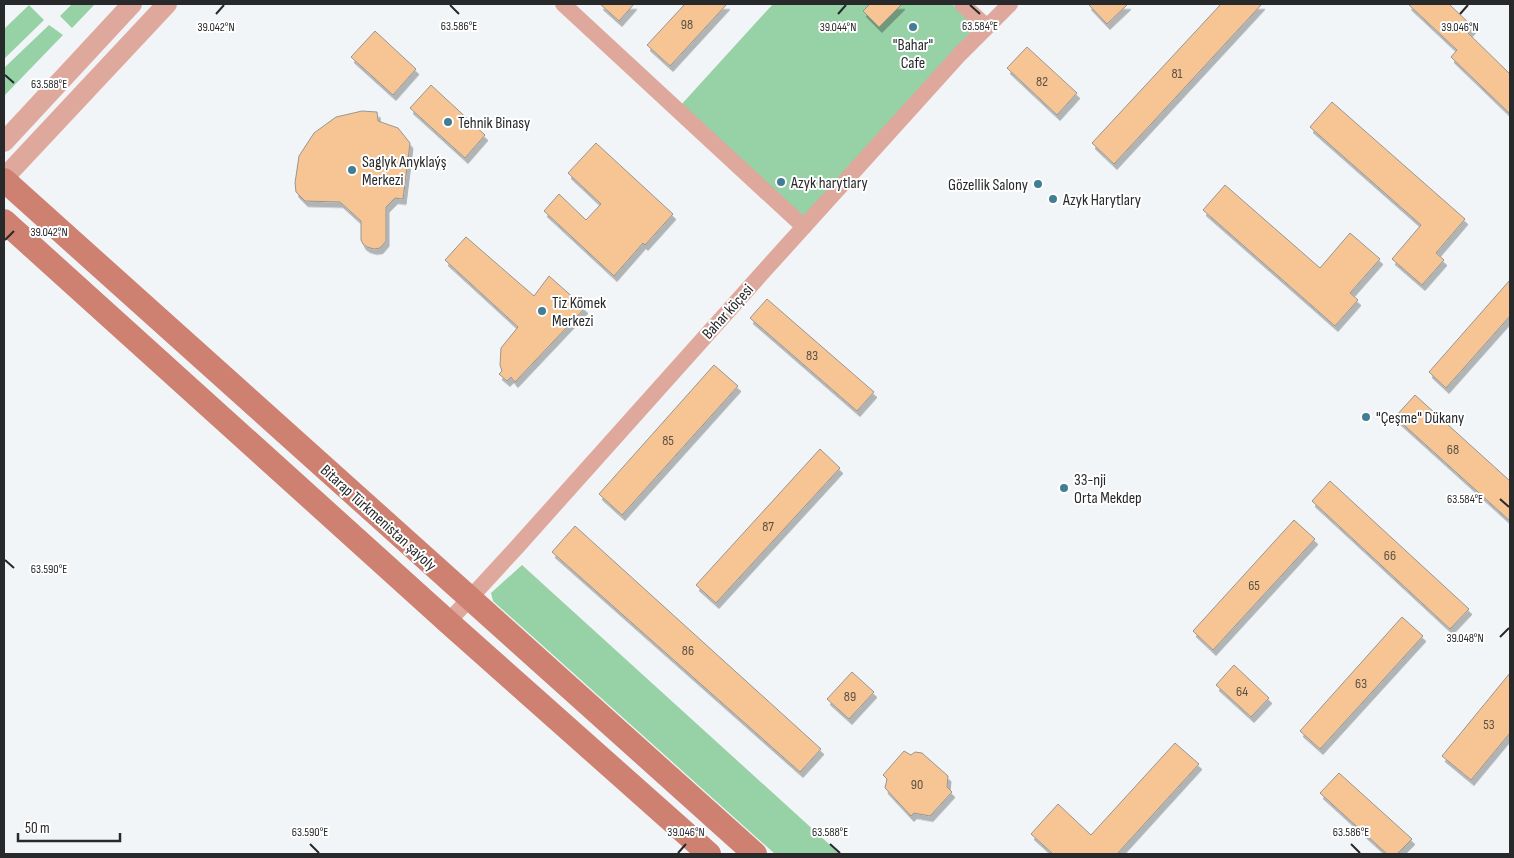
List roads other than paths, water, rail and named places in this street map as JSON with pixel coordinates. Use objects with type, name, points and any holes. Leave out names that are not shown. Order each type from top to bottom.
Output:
[{"type":"main road","name":"Bitarap Türkmenistan şaýoly","points":[[4,179],[755,854]]},
{"type":"main road","name":"Bitarap Türkmenistan şaýoly","points":[[4,221],[448,622],[709,854]]},
{"type":"street","points":[[4,142],[132,4]]},
{"type":"street","points":[[4,179],[166,4]]},
{"type":"street","points":[[563,4],[804,227]]},
{"type":"street","points":[[962,4],[987,27]]},
{"type":"street","name":"Bahar köçesi","points":[[448,622],[960,54],[1010,4]]},
{"type":"place","name":"\"Bahar\" Cafe","points":[[913,27]]},
{"type":"place","name":"Tehnik Binasy","points":[[448,122]]},
{"type":"place","name":"Saglyk Anyklaýş Merkezi","points":[[352,170]]},
{"type":"place","name":"Azyk harytlary","points":[[781,182]]},
{"type":"place","name":"Gözellik Salony","points":[[1038,184]]},
{"type":"place","name":"Azyk Harytlary","points":[[1053,199]]},
{"type":"place","name":"Tiz Kömek Merkezi","points":[[542,311]]},
{"type":"place","name":"\"Çeşme\" Dükany","points":[[1366,417]]},
{"type":"place","name":"33-nji Orta Mekdep","points":[[1064,488]]}]
